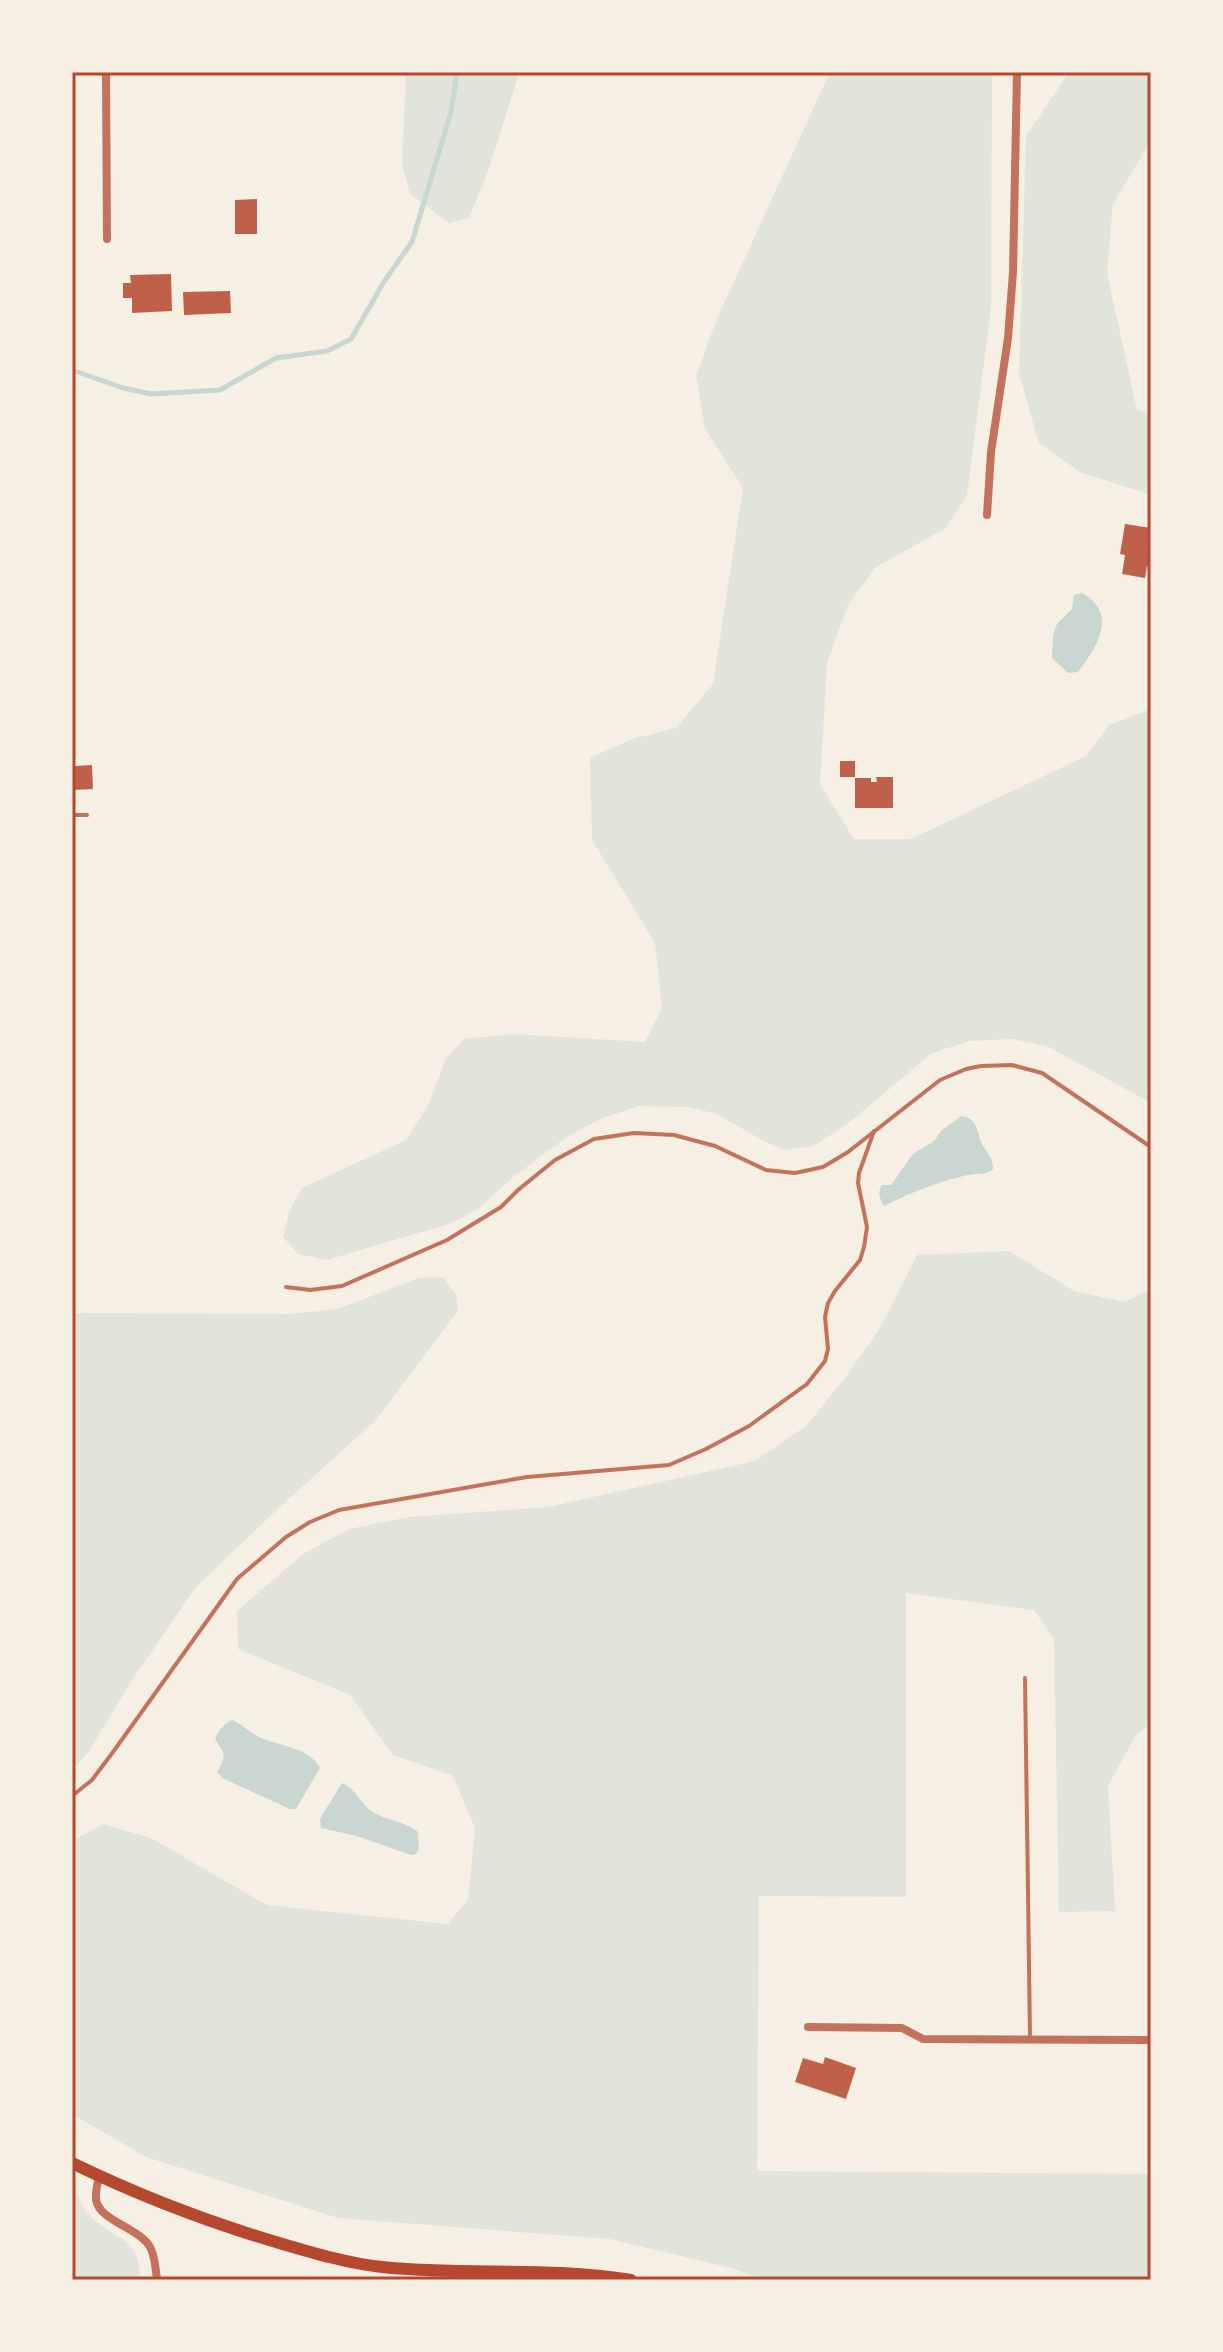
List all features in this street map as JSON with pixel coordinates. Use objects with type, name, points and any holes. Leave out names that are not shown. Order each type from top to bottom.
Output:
[{"type":"main road","points":[[72,2163],[134,2192],[217,2224],[355,2262],[382,2267],[598,2274],[631,2280]]},
{"type":"street","points":[[106,72],[107,239]]},
{"type":"street","points":[[987,515],[991,452],[1008,338],[1013,272],[1017,72]]},
{"type":"street","points":[[808,2027],[902,2028],[923,2039],[1151,2040]]},
{"type":"street","points":[[99,2175],[98,2205],[146,2240],[152,2250],[157,2280]]},
{"type":"lane","points":[[72,815],[87,815]]},
{"type":"lane","points":[[286,1287],[310,1290],[342,1286],[447,1240],[501,1207],[555,1160],[594,1139],[634,1133],[674,1135],[715,1146],[766,1170],[809,1171],[836,1160],[940,1080],[981,1066],[1012,1065],[1042,1073],[1151,1147]]},
{"type":"lane","points":[[72,1796],[92,1780],[237,1579],[260,1557],[310,1522],[339,1510],[527,1477],[669,1465],[749,1426],[807,1384],[825,1361],[828,1303],[860,1260],[864,1247],[867,1227],[858,1183],[874,1131]]},
{"type":"lane","points":[[1025,1678],[1030,2040]]},
{"type":"shaded area","points":[[406,72],[518,72],[489,169],[469,218],[449,223],[410,194],[402,164]]},
{"type":"shaded area","points":[[830,72],[992,72],[991,309],[967,495],[946,528],[876,567],[848,605],[827,663],[820,784],[854,839],[911,839],[1086,756],[1109,725],[1151,709],[1151,1103],[1047,1046],[1012,1039],[970,1041],[932,1053],[845,1126],[813,1146],[783,1150],[717,1114],[688,1107],[639,1106],[600,1119],[564,1139],[512,1178],[478,1209],[452,1223],[327,1260],[298,1254],[283,1237],[289,1212],[302,1188],[406,1140],[428,1106],[446,1058],[464,1039],[512,1034],[645,1042],[662,1008],[655,943],[592,840],[590,758],[632,739],[676,728],[713,684],[743,488],[705,429],[696,376],[716,321]]},
{"type":"shaded area","points":[[1069,72],[1151,72],[1151,140],[1113,204],[1107,273],[1137,410],[1151,412],[1151,495],[1080,472],[1039,443],[1019,374],[1026,136]]},
{"type":"shaded area","points":[[1082,593],[1100,611],[1101,631],[1092,652],[1078,672],[1068,673],[1052,658],[1053,635],[1057,624],[1072,609],[1074,595]]},
{"type":"shaded area","points":[[961,1116],[974,1123],[993,1169],[936,1184],[884,1206],[880,1196],[882,1185],[891,1185],[913,1154],[934,1141],[941,1131]]},
{"type":"shaded area","points":[[1009,1251],[1074,1291],[1125,1302],[1151,1289],[1151,1723],[1136,1735],[1108,1786],[1115,1911],[1059,1912],[1054,1639],[1034,1610],[906,1593],[906,1897],[759,1896],[757,2171],[1151,2174],[1151,2279],[764,2280],[731,2268],[610,2239],[338,2218],[146,2157],[72,2114],[72,1841],[103,1824],[151,1838],[267,1905],[447,1924],[468,1900],[475,1828],[453,1776],[393,1755],[350,1695],[238,1649],[237,1611],[303,1554],[349,1529],[409,1517],[548,1507],[755,1461],[806,1426],[845,1378],[880,1328],[917,1255]]},
{"type":"shaded area","points":[[443,1277],[456,1295],[458,1311],[375,1421],[195,1588],[87,1754],[72,1770],[72,1313],[290,1314],[338,1309],[418,1278]]},
{"type":"shaded area","points":[[233,1720],[261,1738],[302,1752],[320,1768],[296,1809],[224,1779],[217,1772],[224,1755],[215,1739],[222,1728]]},
{"type":"shaded area","points":[[342,1783],[370,1810],[418,1832],[419,1848],[416,1854],[321,1828],[320,1819]]},
{"type":"shaded area","points":[[72,2185],[89,2215],[132,2248],[139,2266],[140,2280],[72,2280]]},
{"type":"building","points":[[257,199],[257,234],[235,234],[235,200]]},
{"type":"building","points":[[171,274],[172,311],[132,313],[132,298],[123,298],[123,283],[131,283],[130,275]]},
{"type":"building","points":[[230,291],[231,313],[184,315],[183,292]]},
{"type":"building","points":[[1125,524],[1151,528],[1151,567],[1147,566],[1145,578],[1122,574],[1125,555],[1120,554]]},
{"type":"building","points":[[72,760],[75,760],[75,766],[92,765],[93,789],[72,790]]},
{"type":"building","points":[[840,761],[855,761],[855,777],[840,777]]},
{"type":"building","points":[[876,777],[893,777],[893,808],[855,808],[855,778],[871,778],[871,782],[877,782]]},
{"type":"building","points":[[825,2057],[856,2068],[846,2099],[795,2082],[803,2058],[823,2064]]},
{"type":"waterway","points":[[72,370],[123,388],[152,394],[220,390],[276,358],[327,351],[351,339],[385,280],[412,242],[451,112],[457,72]]}]
